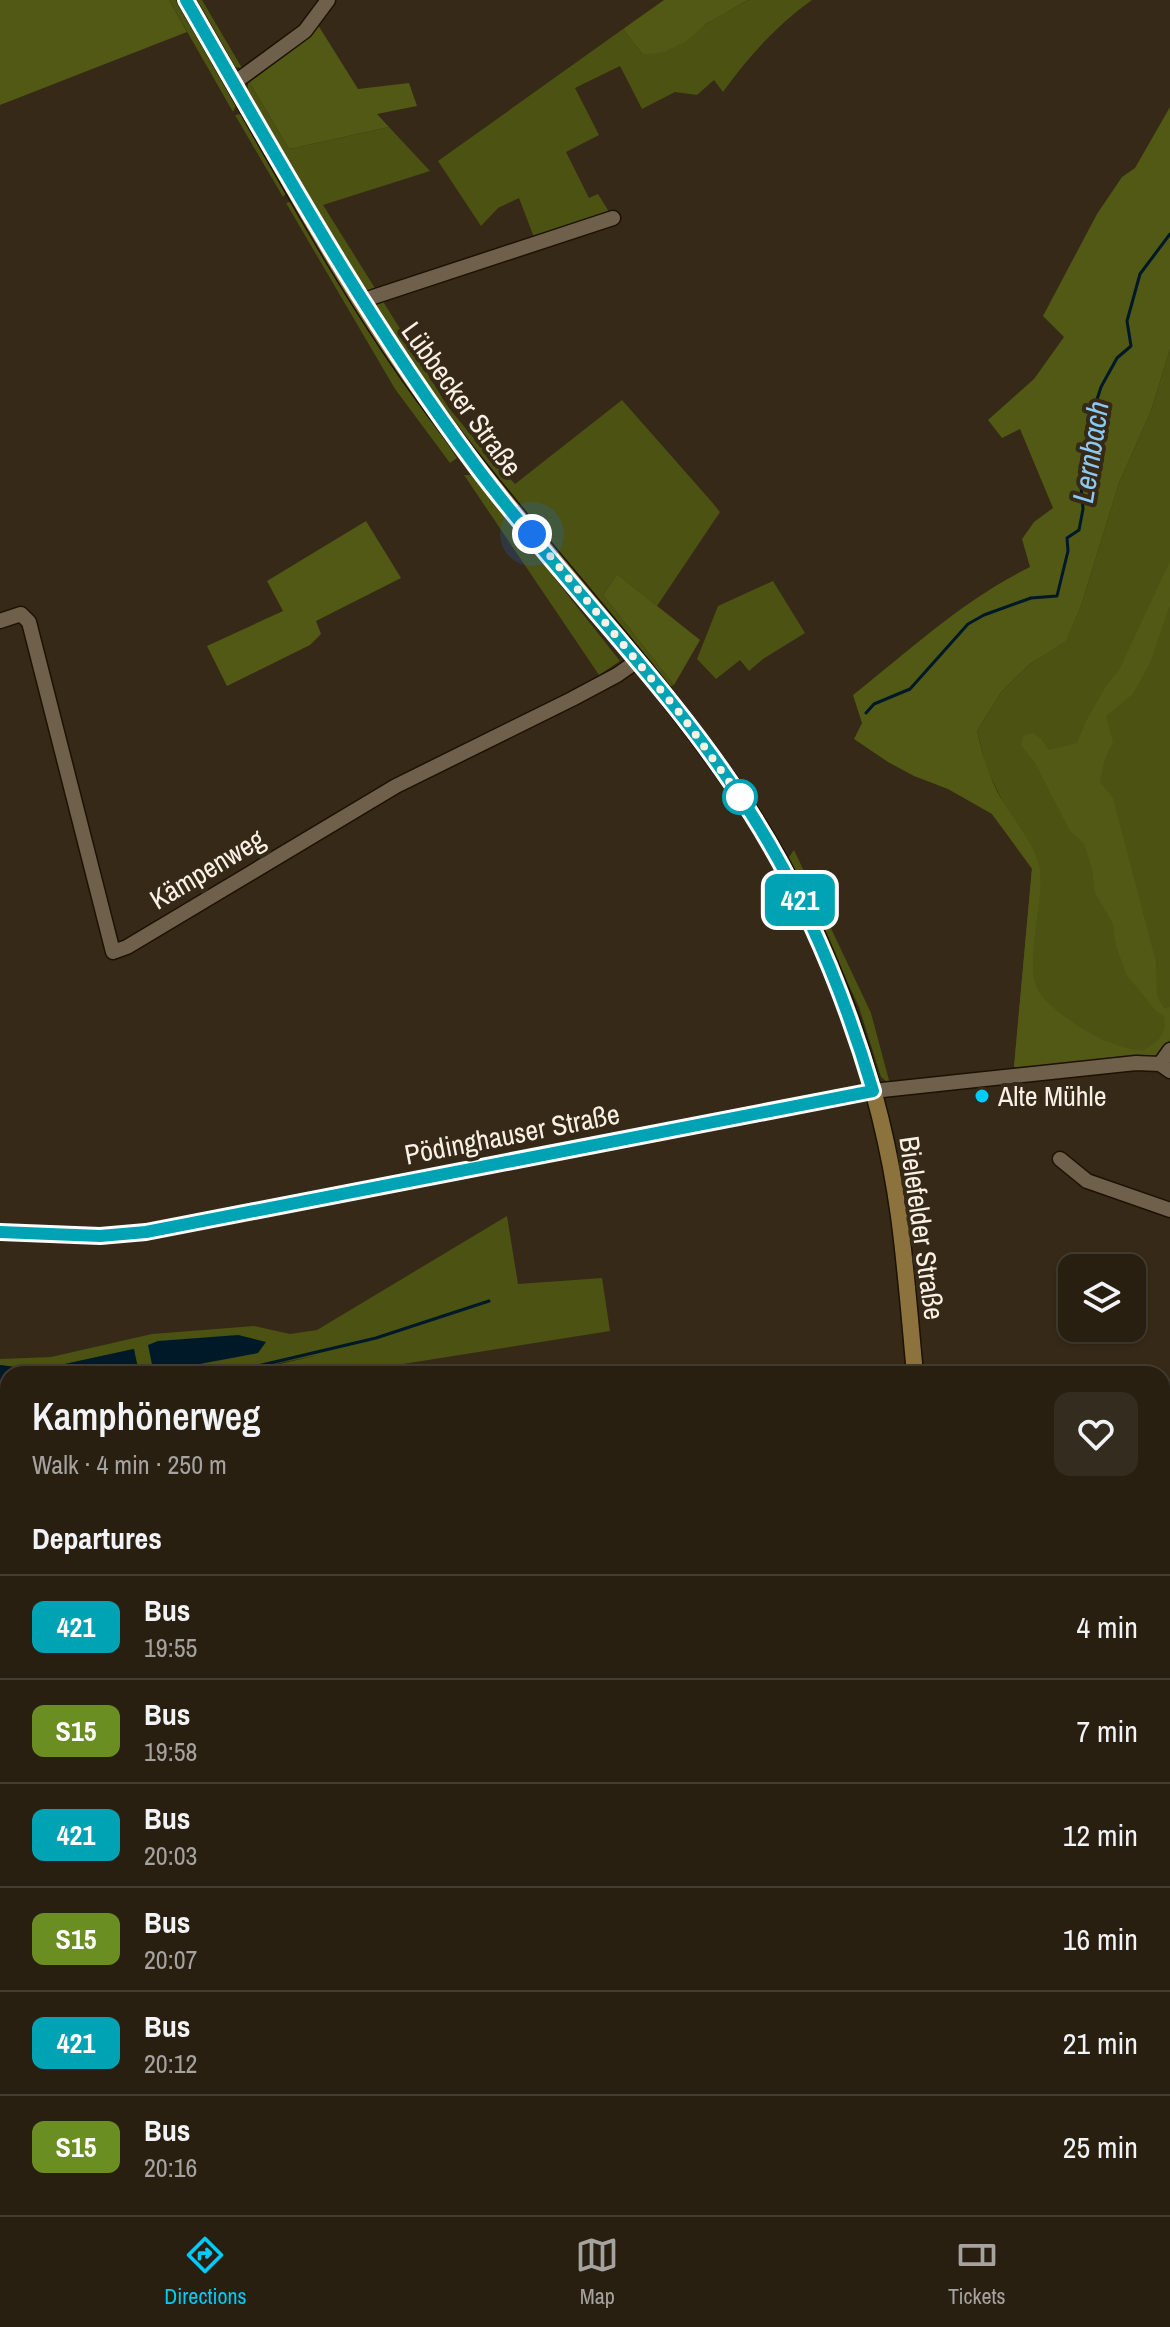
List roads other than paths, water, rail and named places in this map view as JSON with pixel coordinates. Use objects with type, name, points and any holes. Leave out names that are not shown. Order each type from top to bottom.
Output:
[{"type":"main road","name":"Lübbecker Straße","points":[[186,0],[361,301],[418,388],[477,468],[696,734],[749,811],[816,934],[847,1012],[873,1091]]},
{"type":"main road","name":"Bielefelder Straße","points":[[873,1091],[899,1212],[914,1366]]},
{"type":"street","points":[[234,83],[305,31],[328,0]]},
{"type":"street","name":"Lübbecker Straße","points":[[361,301],[613,218]]},
{"type":"street","name":"Kämpenweg","points":[[0,621],[21,614],[29,622],[113,952],[165,925],[396,786],[572,699],[637,661]]},
{"type":"street","points":[[1165,1068],[1170,1050]]},
{"type":"street","name":"Pödinghauser Straße","points":[[0,1232],[109,1236],[146,1232],[873,1091],[1136,1063],[1165,1068]]},
{"type":"street","points":[[1060,1159],[1087,1181],[1170,1210]]},
{"type":"water","points":[[238,1335],[266,1342],[258,1353],[189,1366],[152,1366],[148,1345],[158,1341]]},
{"type":"water","points":[[134,1349],[138,1366],[65,1366]]},
{"type":"waterway","name":"Lernbach","points":[[866,713],[874,704],[910,689],[968,624],[1031,598],[1057,596],[1068,551],[1067,538],[1079,530],[1083,509],[1080,475],[1091,446],[1092,415],[1101,387],[1117,358],[1131,346],[1127,321],[1140,274],[1170,234]]},
{"type":"waterway","points":[[258,1366],[376,1338],[489,1301]]},
{"type":"place","name":"Alte Mühle","points":[[982,1096]]}]
